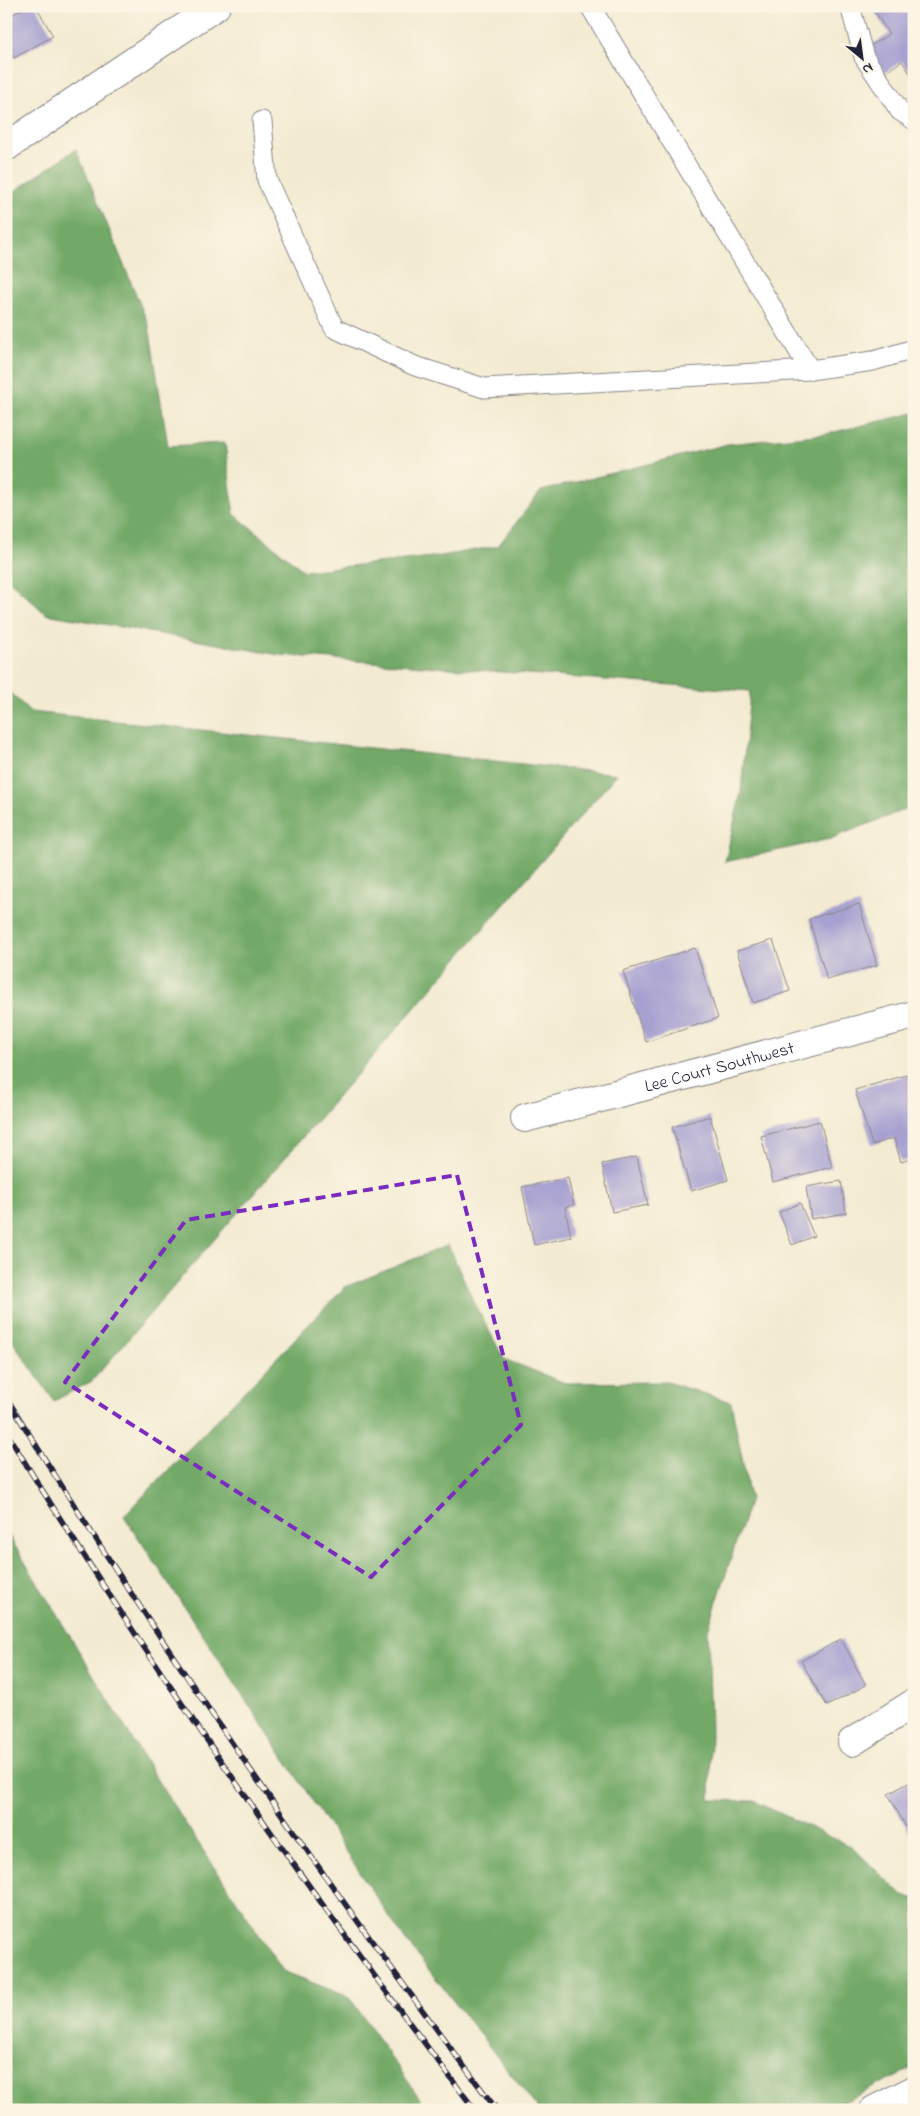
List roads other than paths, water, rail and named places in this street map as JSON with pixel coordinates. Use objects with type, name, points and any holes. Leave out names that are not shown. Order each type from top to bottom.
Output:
[{"type":"street","points":[[6,147],[216,6]]},
{"type":"street","name":"Lee Court Southwest","points":[[525,1118],[914,1014]]},
{"type":"street","points":[[852,1742],[914,1704]]},
{"type":"street","points":[[874,2110],[914,2090]]},
{"type":"lane","points":[[590,6],[810,370]]},
{"type":"lane","points":[[850,6],[864,57],[900,111],[914,120]]},
{"type":"lane","points":[[262,121],[267,180],[334,328],[414,366],[484,388],[810,370],[873,361],[914,349]]},
{"type":"railway","points":[[6,1397],[122,1580],[243,1760],[368,1936],[497,2110]]},
{"type":"railway","points":[[6,1432],[117,1606],[232,1777],[352,1945],[475,2110]]}]
